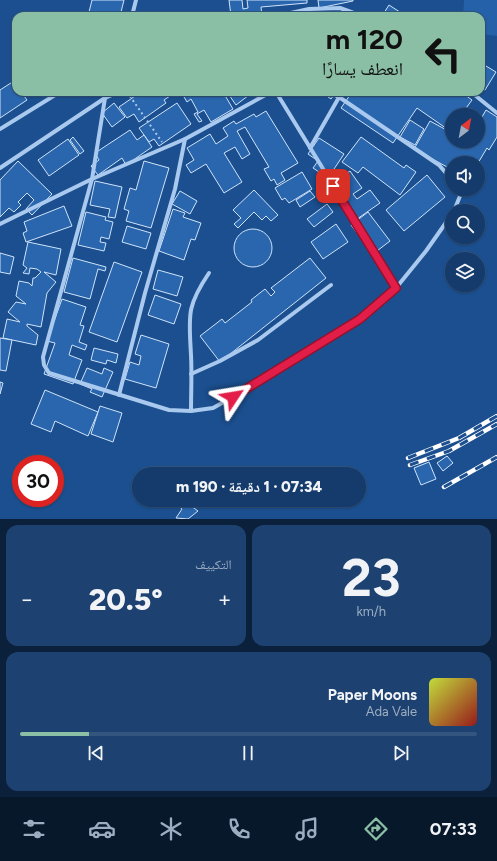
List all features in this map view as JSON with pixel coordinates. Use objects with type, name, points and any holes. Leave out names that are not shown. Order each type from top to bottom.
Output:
[{"type":"street","points":[[133,12],[136,0]]},
{"type":"street","points":[[295,12],[309,9],[340,8],[351,12]]},
{"type":"street","points":[[0,130],[54,96]]},
{"type":"street","points":[[0,168],[108,96]]},
{"type":"street","points":[[0,224],[92,179],[185,139],[264,96]]},
{"type":"street","points":[[278,96],[396,288]]},
{"type":"street","points":[[476,96],[497,113]]},
{"type":"street","points":[[310,148],[339,97],[439,165],[445,172]]},
{"type":"street","points":[[104,98],[92,179],[43,357],[44,365],[49,373],[168,410],[191,411],[213,408],[360,319],[396,288],[426,251],[445,224]]},
{"type":"street","points":[[119,395],[145,293],[175,189],[185,139]]},
{"type":"street","points":[[191,411],[191,374],[188,319],[190,306],[196,292],[209,273]]},
{"type":"street","points":[[191,374],[220,361],[258,340],[331,285]]},
{"type":"path","points":[[130,96],[165,147]]},
{"type":"shaded area","points":[[464,0],[497,0],[497,36],[485,34],[485,12],[463,12]]},
{"type":"building","points":[[92,0],[124,0],[121,12],[89,12]]},
{"type":"building","points":[[229,0],[242,0],[243,9],[248,8],[247,0],[307,0],[307,3],[261,7],[262,12],[230,12]]},
{"type":"building","points":[[318,0],[353,0],[353,1],[319,8]]},
{"type":"building","points":[[389,5],[400,12],[385,12]]},
{"type":"building","points":[[485,65],[496,72],[485,90]]},
{"type":"building","points":[[12,82],[12,96],[24,96],[27,100],[0,118],[0,90]]},
{"type":"building","points":[[135,96],[170,96],[164,100],[166,103],[139,122],[134,114],[127,118],[119,107]]},
{"type":"building","points":[[183,96],[225,96],[233,109],[211,122],[204,110],[197,114],[202,121],[199,122],[194,114],[198,112],[191,99],[187,102]]},
{"type":"building","points":[[230,96],[248,96],[236,105]]},
{"type":"building","points":[[349,96],[466,96],[472,100],[466,108],[445,108],[445,128],[417,108],[393,143],[341,108]]},
{"type":"building","points":[[114,103],[125,117],[112,127],[102,113]]},
{"type":"building","points":[[177,103],[191,124],[159,146],[154,139],[149,142],[139,128]]},
{"type":"building","points":[[486,110],[497,117],[497,137],[489,150],[487,148],[482,156],[445,156],[445,166],[414,149],[430,121],[445,129],[445,148],[485,148]]},
{"type":"building","points":[[266,111],[298,163],[281,173],[285,180],[277,185],[274,179],[271,181],[264,169],[269,167],[245,127],[237,131],[250,154],[242,159],[235,147],[224,153],[242,182],[224,193],[206,164],[191,173],[186,165],[194,160],[187,148],[210,134],[216,144],[228,136],[223,128],[234,121],[236,124],[254,114],[256,117]]},
{"type":"building","points":[[410,120],[424,129],[415,145],[400,137]]},
{"type":"building","points":[[130,130],[137,140],[144,135],[152,147],[126,165],[122,158],[98,175],[91,166],[99,160],[95,153]]},
{"type":"building","points":[[73,137],[84,151],[80,154],[70,140]]},
{"type":"building","points":[[361,137],[404,168],[406,165],[416,172],[400,195],[363,167],[358,173],[342,162]]},
{"type":"building","points":[[319,138],[344,154],[328,178],[313,168],[318,161],[308,154]]},
{"type":"building","points":[[68,139],[79,155],[49,176],[38,160]]},
{"type":"building","points":[[18,161],[52,194],[32,215],[26,209],[34,200],[27,193],[18,202],[21,205],[14,212],[9,208],[0,217],[0,180]]},
{"type":"building","points":[[144,161],[169,168],[151,228],[126,221],[129,211],[124,209],[130,188],[136,190]]},
{"type":"building","points":[[350,171],[362,188],[353,194],[357,199],[370,190],[380,203],[357,219],[330,185]]},
{"type":"building","points":[[302,172],[312,189],[289,203],[285,198],[282,200],[275,188]]},
{"type":"building","points":[[427,175],[445,197],[404,231],[386,210]]},
{"type":"building","points":[[95,181],[122,187],[115,218],[108,217],[110,209],[90,205]]},
{"type":"building","points":[[254,190],[278,215],[271,221],[266,216],[262,220],[254,212],[238,228],[234,224],[241,218],[233,210]]},
{"type":"building","points":[[180,191],[197,201],[190,214],[172,204]]},
{"type":"building","points":[[310,191],[315,197],[300,207],[296,200]]},
{"type":"building","points":[[327,204],[333,212],[314,227],[307,219]]},
{"type":"building","points":[[64,206],[72,226],[26,242],[23,233],[27,231],[24,222]]},
{"type":"building","points":[[173,209],[185,213],[183,217],[201,223],[195,240],[191,239],[184,260],[159,251]]},
{"type":"building","points":[[86,212],[106,217],[105,220],[113,222],[109,239],[101,237],[100,242],[106,243],[104,251],[78,245]]},
{"type":"building","points":[[368,212],[390,241],[373,254],[351,225]]},
{"type":"building","points":[[336,224],[348,242],[323,259],[311,242]]},
{"type":"building","points":[[127,226],[151,233],[146,249],[122,242]]},
{"type":"building","points":[[249,229],[257,229],[267,234],[271,241],[271,255],[267,262],[257,267],[249,267],[239,262],[237,259],[234,252],[234,244],[239,234],[242,232]]},
{"type":"building","points":[[28,242],[61,249],[56,275],[44,272],[56,282],[47,293],[41,327],[27,324],[27,326],[38,335],[36,345],[3,338],[7,319],[20,322],[8,312],[16,302],[26,304],[16,296],[19,281],[29,283],[32,286],[33,278],[41,272],[37,269],[30,268],[29,274],[23,273],[27,268],[23,265]]},
{"type":"building","points":[[0,253],[14,257],[10,274],[0,272]]},
{"type":"building","points":[[73,258],[106,267],[105,271],[98,269],[90,299],[64,292]]},
{"type":"building","points":[[310,258],[326,278],[220,362],[200,336],[222,319],[225,323],[252,302],[251,300],[265,289],[271,296],[275,292],[271,288]]},
{"type":"building","points":[[114,262],[142,272],[117,342],[89,332]]},
{"type":"building","points":[[158,270],[183,277],[177,296],[153,289]]},
{"type":"building","points":[[155,295],[181,304],[174,324],[148,315]]},
{"type":"building","points":[[62,299],[86,307],[80,325],[84,326],[79,342],[87,345],[85,350],[72,345],[69,355],[82,360],[73,384],[44,374],[55,343],[47,341]]},
{"type":"building","points":[[141,335],[169,344],[156,388],[125,379],[130,362],[139,365],[141,356],[135,354]]},
{"type":"building","points":[[0,338],[12,340],[6,371],[0,370]]},
{"type":"building","points":[[94,348],[118,354],[116,363],[107,360],[106,364],[91,360]]},
{"type":"building","points":[[87,368],[102,374],[104,368],[113,372],[102,397],[90,392],[92,389],[80,384]]},
{"type":"building","points":[[0,382],[3,383],[0,394]]},
{"type":"building","points":[[45,390],[98,412],[88,436],[55,421],[51,432],[31,424]]},
{"type":"building","points":[[100,406],[122,413],[113,442],[91,434]]},
{"type":"building","points":[[447,456],[453,463],[443,471],[437,463]]},
{"type":"building","points":[[429,462],[436,479],[421,485],[414,468]]},
{"type":"building","points":[[180,507],[192,507],[198,511],[188,519],[176,518],[182,509]]},
{"type":"railway","points":[[408,458],[459,438],[497,416]]},
{"type":"railway","points":[[410,465],[449,451],[497,424]]},
{"type":"railway","points":[[444,487],[497,457]]},
{"type":"route","points":[[233,397],[308,349],[360,319],[396,288],[333,186]]}]
